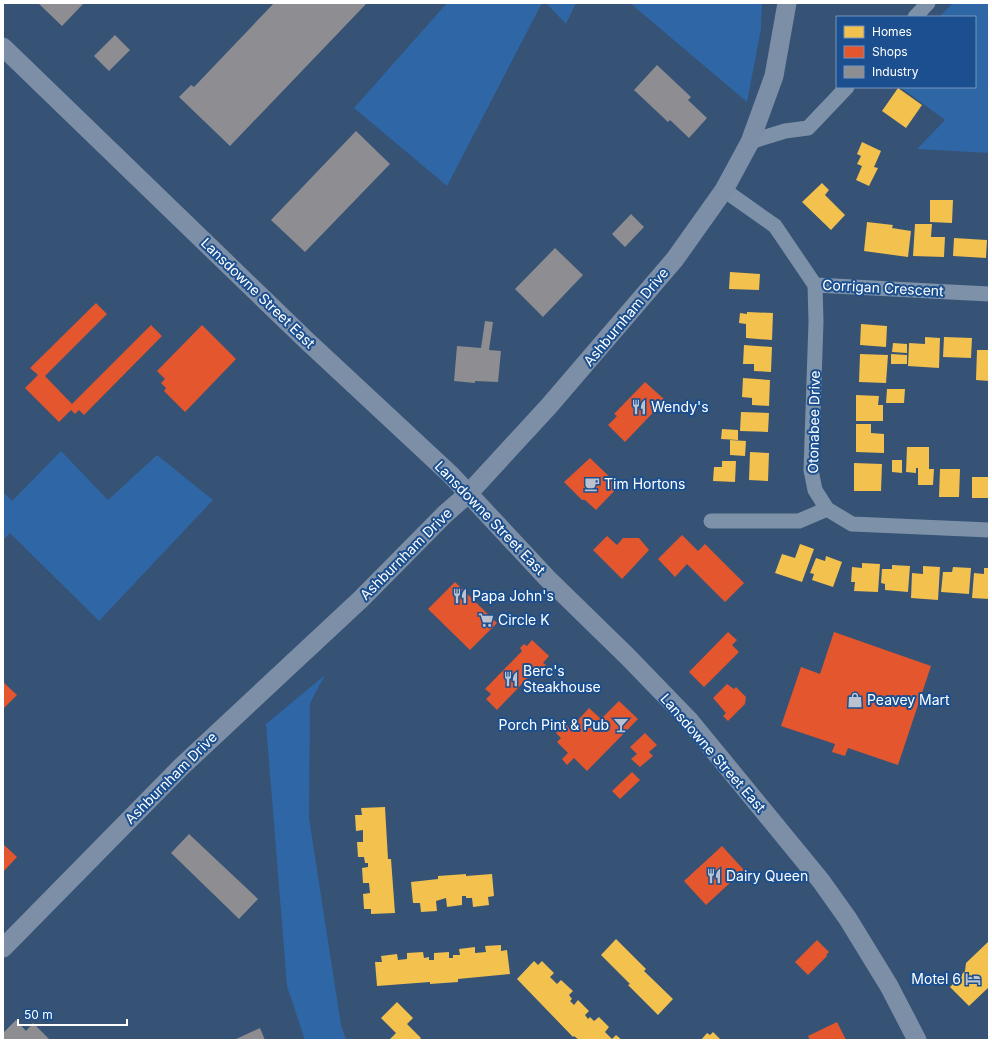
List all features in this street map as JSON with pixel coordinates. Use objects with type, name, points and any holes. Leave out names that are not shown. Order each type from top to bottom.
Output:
[{"type":"main road","name":"Ashburnham Drive","points":[[3,948],[181,767],[361,599],[445,514],[468,494],[549,406],[675,259],[724,190],[750,142],[774,76],[787,3]]},
{"type":"main road","name":"Lansdowne Street East","points":[[3,47],[305,339],[451,475],[563,595],[627,656],[689,720],[814,871],[848,919],[886,981],[917,1040]]},
{"type":"street","points":[[916,16],[928,3]]},
{"type":"street","points":[[750,142],[785,131],[808,128],[846,88]]},
{"type":"street","name":"Corrigan Crescent","points":[[724,190],[775,226],[815,285],[989,294]]},
{"type":"street","name":"Otonabee Drive","points":[[815,285],[816,322],[811,470],[815,490],[827,509],[852,524],[989,530]]},
{"type":"street","points":[[711,521],[799,521],[827,509]]},
{"type":"shaded area","points":[[447,3],[542,3],[447,186],[354,108]]},
{"type":"shaded area","points":[[546,3],[576,3],[566,24]]},
{"type":"shaded area","points":[[630,3],[762,3],[761,29],[747,102]]},
{"type":"shaded area","points":[[953,3],[989,3],[989,153],[917,149],[945,120],[901,88],[976,88],[976,16],[940,16]]},
{"type":"shaded area","points":[[61,451],[108,500],[157,455],[213,500],[99,621],[10,533],[3,540],[3,492],[12,501]]},
{"type":"shaded area","points":[[325,675],[310,703],[309,818],[341,1025],[346,1040],[305,1040],[287,986],[266,724]]},
{"type":"building: Homes","points":[[898,88],[922,105],[906,128],[882,111]]},
{"type":"building: Homes","points":[[862,142],[881,151],[874,167],[878,168],[869,186],[856,180],[862,166],[857,164],[861,156],[857,154]]},
{"type":"building: Homes","points":[[822,183],[829,190],[825,195],[845,215],[831,230],[802,202]]},
{"type":"building: Homes","points":[[930,200],[953,200],[952,223],[930,222]]},
{"type":"building: Homes","points":[[867,222],[893,225],[892,228],[911,231],[908,257],[864,251]]},
{"type":"building: Homes","points":[[915,224],[932,224],[931,237],[945,237],[944,257],[913,256]]},
{"type":"building: Homes","points":[[954,238],[987,240],[986,258],[953,256]]},
{"type":"building: Homes","points":[[730,272],[760,274],[759,290],[729,289]]},
{"type":"building: Homes","points":[[747,312],[773,313],[772,340],[746,338],[746,324],[739,323],[740,313],[747,314]]},
{"type":"building: Homes","points":[[861,324],[887,326],[886,347],[860,345]]},
{"type":"building: Homes","points":[[925,337],[940,338],[939,368],[908,366],[909,343],[925,344]]},
{"type":"building: Homes","points":[[944,337],[972,338],[971,358],[943,357]]},
{"type":"building: Homes","points":[[893,343],[907,344],[907,353],[892,352]]},
{"type":"building: Homes","points":[[744,345],[772,347],[771,372],[754,371],[754,364],[743,364]]},
{"type":"building: Homes","points":[[977,350],[989,350],[989,381],[976,380]]},
{"type":"building: Homes","points":[[860,354],[888,355],[886,383],[859,382]]},
{"type":"building: Homes","points":[[891,354],[907,355],[907,364],[891,364]]},
{"type":"building: Homes","points":[[743,378],[770,380],[769,406],[752,405],[752,398],[742,397]]},
{"type":"building: Homes","points":[[887,389],[905,389],[904,403],[886,403]]},
{"type":"building: Homes","points":[[856,395],[879,396],[878,405],[883,405],[883,421],[856,421]]},
{"type":"building: Homes","points":[[741,412],[769,413],[768,432],[740,431]]},
{"type":"building: Homes","points":[[856,424],[871,424],[871,433],[884,434],[884,453],[856,452]]},
{"type":"building: Homes","points":[[722,429],[738,430],[738,440],[721,439]]},
{"type":"building: Homes","points":[[730,440],[746,441],[745,456],[730,455]]},
{"type":"building: Homes","points":[[907,447],[929,447],[929,469],[934,469],[933,485],[918,485],[918,468],[916,468],[916,473],[906,472]]},
{"type":"building: Homes","points":[[750,452],[769,453],[768,481],[749,480]]},
{"type":"building: Homes","points":[[892,460],[902,460],[902,473],[892,472]]},
{"type":"building: Homes","points":[[722,461],[736,461],[735,482],[713,481],[714,467],[722,467]]},
{"type":"building: Homes","points":[[854,463],[882,464],[881,491],[854,491]]},
{"type":"building: Homes","points":[[940,469],[960,469],[959,497],[939,497]]},
{"type":"building: Homes","points":[[972,477],[989,477],[989,498],[972,498]]},
{"type":"building: Homes","points":[[800,544],[814,549],[802,582],[775,573],[782,554],[795,558]]},
{"type":"building: Homes","points":[[826,556],[842,562],[833,587],[812,580],[814,574],[810,573],[816,558],[825,561]]},
{"type":"building: Homes","points":[[862,563],[880,564],[878,592],[854,591],[855,582],[851,582],[852,567],[862,568]]},
{"type":"building: Homes","points":[[892,565],[910,566],[908,592],[885,590],[885,584],[881,583],[882,569],[892,569]]},
{"type":"building: Homes","points":[[923,566],[940,567],[938,600],[911,598],[912,573],[923,574]]},
{"type":"building: Homes","points":[[953,567],[971,568],[969,594],[941,592],[943,572],[952,572]]},
{"type":"building: Homes","points":[[984,568],[989,568],[989,599],[972,598],[974,573],[984,574]]},
{"type":"building: Homes","points":[[385,807],[388,859],[391,859],[395,913],[371,914],[371,909],[364,909],[363,894],[370,893],[369,883],[363,883],[362,868],[368,867],[368,863],[365,863],[364,857],[358,857],[357,842],[363,842],[363,830],[356,831],[355,815],[362,815],[361,808]]},
{"type":"building: Homes","points":[[466,874],[466,876],[492,874],[494,896],[488,897],[489,905],[473,907],[472,898],[462,896],[462,905],[447,907],[446,898],[436,901],[437,911],[421,912],[420,903],[413,903],[411,882],[438,879],[438,876]]},
{"type":"building: Homes","points":[[616,939],[646,969],[644,971],[673,999],[658,1015],[601,955]]},
{"type":"building: Homes","name":"Motel 6","points":[[989,941],[989,987],[969,1006],[950,987],[965,971],[966,963]]},
{"type":"building: Homes","points":[[501,945],[501,951],[507,950],[510,974],[458,979],[458,982],[430,984],[430,982],[377,986],[375,962],[382,962],[381,956],[397,954],[398,960],[407,959],[407,953],[423,952],[424,958],[429,957],[429,960],[434,960],[434,953],[449,952],[449,958],[453,958],[453,955],[460,955],[459,949],[475,947],[475,953],[486,952],[485,946]]},
{"type":"building: Homes","points":[[534,961],[538,965],[542,961],[554,973],[550,977],[557,984],[561,980],[573,991],[569,995],[572,999],[570,1001],[574,1005],[578,1000],[589,1011],[585,1015],[588,1019],[590,1017],[594,1021],[599,1017],[609,1027],[605,1032],[612,1039],[616,1035],[622,1040],[579,1040],[574,1036],[573,1037],[517,979]]},
{"type":"building: Homes","points":[[397,1002],[413,1018],[407,1024],[421,1038],[419,1040],[390,1039],[396,1033],[381,1018]]},
{"type":"building: Homes","points":[[713,1032],[721,1040],[701,1040],[707,1033],[710,1035]]},
{"type":"building: Shops","points":[[96,303],[107,314],[45,376],[72,404],[151,325],[162,336],[84,415],[79,410],[75,414],[71,410],[59,422],[25,388],[38,375],[30,368]]},
{"type":"building: Shops","points":[[202,325],[236,359],[185,412],[164,391],[166,388],[161,383],[165,379],[157,371]]},
{"type":"building: Shops","name":"Wendy's","points":[[645,382],[665,400],[625,442],[608,425],[617,416],[614,414]]},
{"type":"building: Shops","name":"Tim Hortons","points":[[590,458],[619,486],[596,510],[585,500],[582,500],[564,482]]},
{"type":"building: Shops","points":[[682,535],[698,551],[705,544],[744,583],[725,602],[687,564],[675,577],[658,559]]},
{"type":"building: Shops","points":[[607,536],[617,545],[623,538],[639,538],[649,550],[622,579],[593,550]]},
{"type":"building: Shops","points":[[455,582],[497,623],[470,650],[428,609]]},
{"type":"building: Shops","points":[[728,632],[737,640],[732,645],[739,652],[704,687],[689,672]]},
{"type":"building: Shops","name":"Peavey Mart","points":[[834,632],[931,666],[898,765],[848,748],[845,756],[832,752],[835,744],[781,726],[801,667],[820,674]]},
{"type":"building: Shops","name":"Berc's Steakhouse","points":[[532,640],[549,656],[543,663],[546,665],[541,669],[538,667],[497,710],[486,699],[491,694],[485,689],[522,651],[520,648],[524,644],[527,646]]},
{"type":"building: Shops","points":[[3,682],[17,695],[3,709]]},
{"type":"building: Shops","points":[[727,684],[734,689],[736,687],[746,697],[745,704],[728,721],[723,716],[726,713],[713,698]]},
{"type":"building: Shops","points":[[619,701],[638,719],[587,771],[574,758],[567,765],[562,759],[568,753],[557,742],[561,738],[556,733],[565,724],[570,729],[589,708],[601,719]]},
{"type":"building: Shops","points":[[645,733],[657,745],[649,752],[653,756],[640,767],[631,759],[637,754],[630,747]]},
{"type":"building: Shops","points":[[632,772],[640,780],[620,799],[612,791]]},
{"type":"building: Shops","points":[[3,844],[17,857],[3,872]]},
{"type":"building: Shops","name":"Dairy Queen","points":[[722,846],[744,870],[706,905],[684,881]]},
{"type":"building: Shops","points":[[817,940],[829,952],[826,955],[827,956],[808,975],[795,962]]},
{"type":"building: Shops","points":[[837,1022],[846,1040],[810,1040],[808,1036]]},
{"type":"building: Industry","points":[[38,3],[84,3],[62,26]]},
{"type":"building: Industry","points":[[274,3],[367,3],[230,146],[179,97],[191,85],[194,87]]},
{"type":"building: Industry","points":[[115,35],[130,50],[109,71],[94,56]]},
{"type":"building: Industry","points":[[657,65],[691,97],[688,100],[707,118],[689,138],[670,120],[668,122],[634,90]]},
{"type":"building: Industry","points":[[356,131],[390,164],[305,252],[271,220]]},
{"type":"building: Industry","points":[[631,214],[644,227],[625,247],[612,234]]},
{"type":"building: Industry","points":[[555,248],[583,275],[543,317],[515,289]]},
{"type":"building: Industry","points":[[485,321],[493,322],[489,350],[501,351],[498,382],[475,381],[475,383],[454,381],[457,346],[481,348]]},
{"type":"building: Industry","points":[[189,834],[258,899],[239,919],[171,853]]},
{"type":"building: Industry","points":[[16,1020],[26,1031],[33,1023],[50,1040],[3,1040],[3,1033]]},
{"type":"building: Industry","points":[[260,1028],[265,1040],[234,1040]]},
{"type":"place","name":"Wendy's","points":[[639,407]]},
{"type":"place","name":"Tim Hortons","points":[[592,484]]},
{"type":"place","name":"Papa John's","points":[[460,596]]},
{"type":"place","name":"Circle K","points":[[486,620]]},
{"type":"place","name":"Berc's Steakhouse","points":[[511,679]]},
{"type":"place","name":"Peavey Mart","points":[[855,700]]},
{"type":"place","name":"Porch Pint & Pub","points":[[621,725]]},
{"type":"place","name":"Dairy Queen","points":[[714,876]]},
{"type":"place","name":"Motel 6","points":[[973,979]]}]
